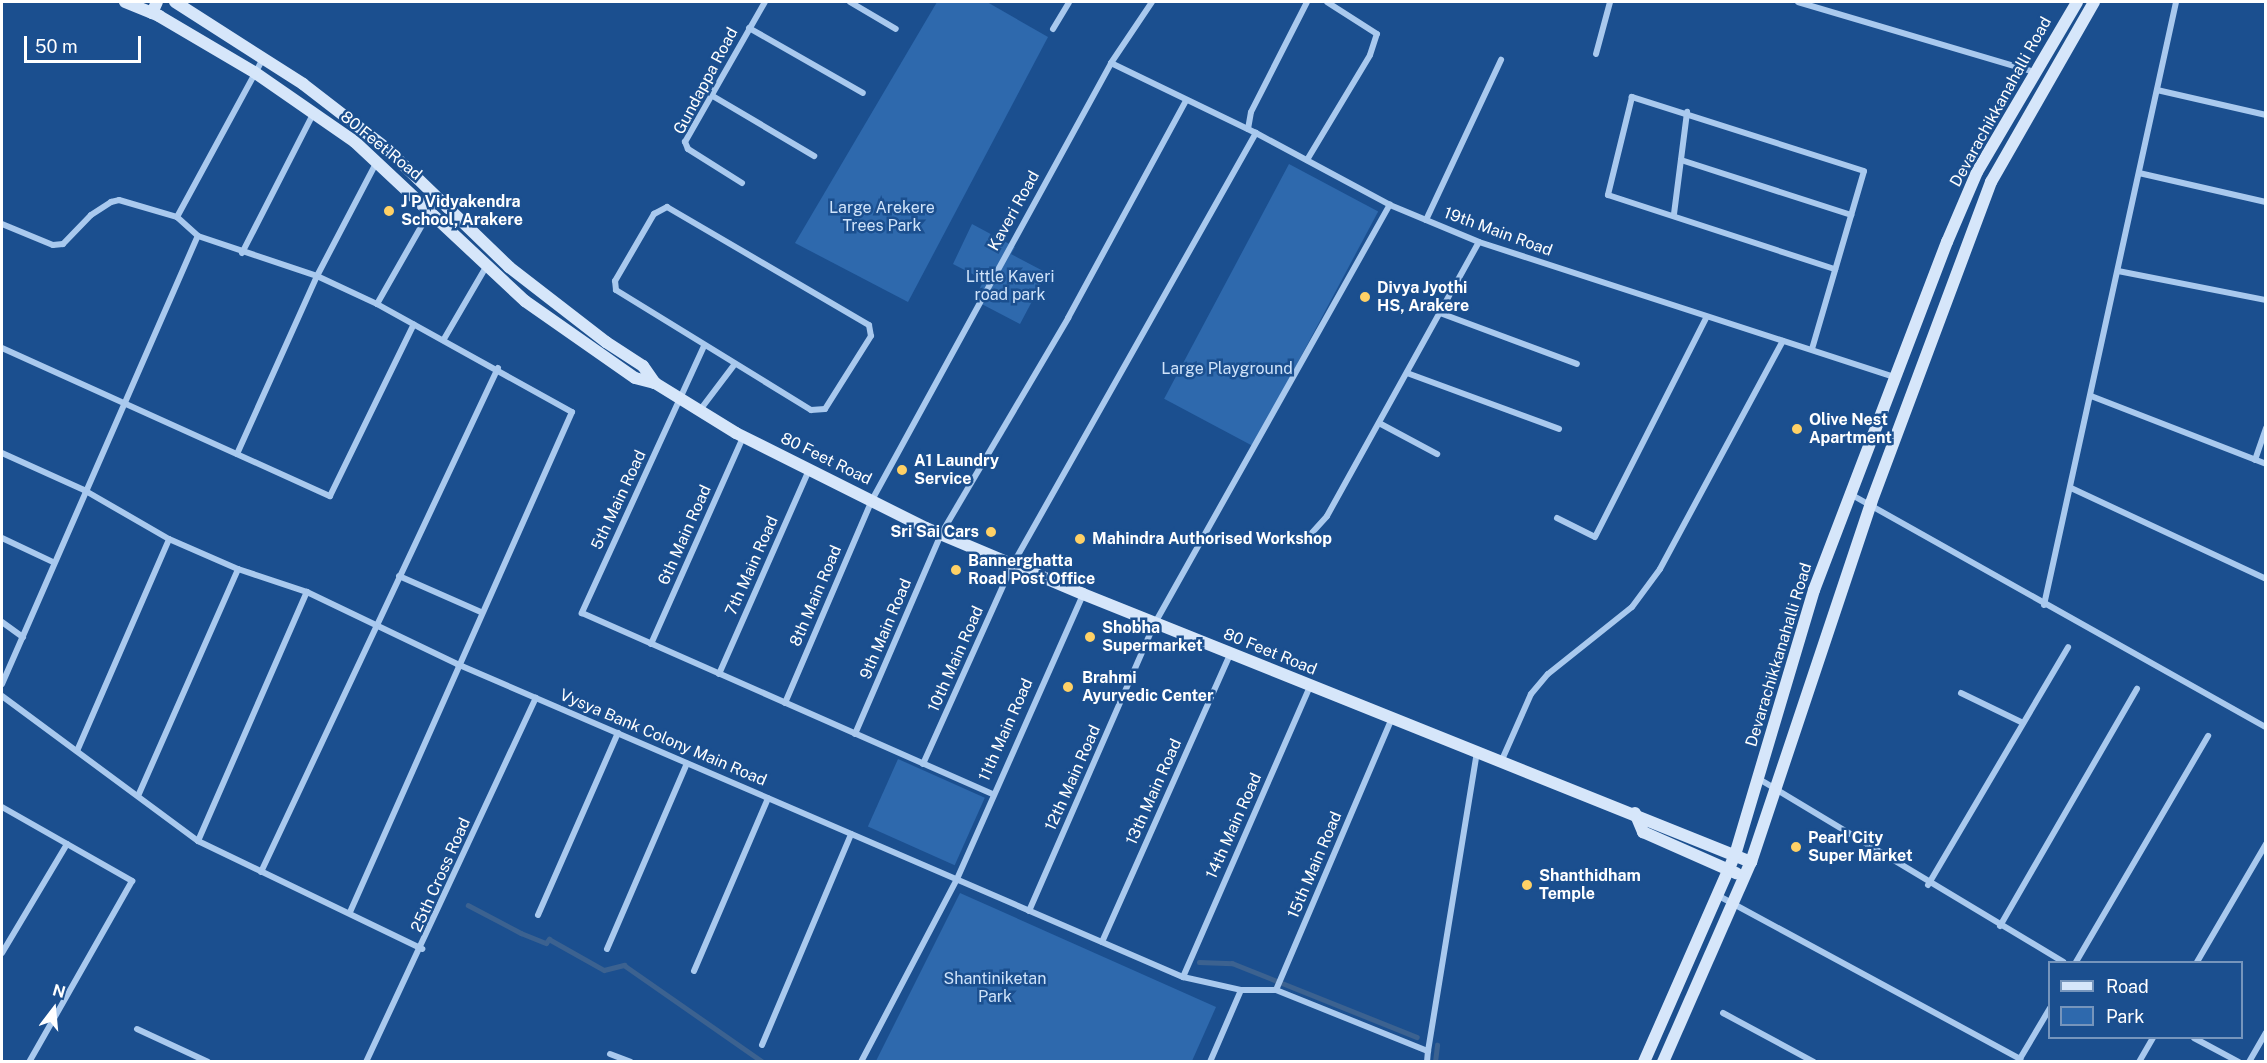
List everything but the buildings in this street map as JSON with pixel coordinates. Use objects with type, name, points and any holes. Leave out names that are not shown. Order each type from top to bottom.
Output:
[{"type":"main road","name":"80 Feet Road","points":[[125,2],[154,7],[254,72],[377,160],[430,208],[525,301],[635,378],[655,383],[743,436],[941,534],[1230,654],[1477,753],[1635,813],[1751,862]]},
{"type":"main road","name":"80 Feet Road","points":[[175,2],[264,57],[387,149],[510,267],[606,342],[643,366],[655,383]]},
{"type":"main road","name":"Devarachikkanahalli Road","points":[[1644,1062],[1735,855],[1814,590],[1977,172],[2077,2]]},
{"type":"main road","name":"Devarachikkanahalli Road","points":[[1663,1062],[1751,862],[1871,503],[1991,182],[2094,2]]},
{"type":"main road","points":[[1635,813],[1643,832],[1744,877]]},
{"type":"main road","points":[[1661,1027],[1676,1032]]},
{"type":"street","name":"Gundappa Road","points":[[742,183],[688,149],[685,142],[765,2]]},
{"type":"street","points":[[850,2],[896,29]]},
{"type":"street","points":[[1053,29],[1069,2]]},
{"type":"street","name":"Kaveri Road","points":[[872,500],[1112,63],[1152,2]]},
{"type":"street","points":[[1248,129],[1251,112],[1307,2]]},
{"type":"street","points":[[1307,160],[1370,55],[1377,34],[1327,2]]},
{"type":"street","points":[[1596,54],[1611,2]]},
{"type":"street","points":[[1798,2],[2035,72]]},
{"type":"street","points":[[2044,605],[2176,2]]},
{"type":"street","points":[[749,28],[863,93]]},
{"type":"street","points":[[177,217],[264,57]]},
{"type":"street","points":[[1426,220],[1501,60]]},
{"type":"street","name":"19th Main Road","points":[[1112,63],[1186,101],[1256,133],[1390,205],[1479,242],[1706,318],[1812,349],[1896,378]]},
{"type":"street","points":[[2157,90],[2265,115]]},
{"type":"street","points":[[711,95],[814,156]]},
{"type":"street","points":[[1812,349],[1864,171],[1687,112],[1632,97],[1608,195],[1674,214],[1835,269]]},
{"type":"street","name":"9th Main Road","points":[[855,734],[941,534],[1068,318],[1186,101]]},
{"type":"street","points":[[1674,214],[1687,112]]},
{"type":"street","points":[[242,253],[313,114]]},
{"type":"street","name":"10th Main Road","points":[[923,764],[1012,564],[1256,133]]},
{"type":"street","points":[[237,454],[317,276],[377,160]]},
{"type":"street","points":[[1681,160],[1851,215]]},
{"type":"street","points":[[2139,173],[2265,202]]},
{"type":"street","points":[[377,304],[438,196]]},
{"type":"street","points":[[2,224],[53,245],[63,244],[91,215],[111,202],[119,200],[177,217],[198,236],[242,253],[317,276],[377,304],[569,407],[572,415],[457,664],[350,912]]},
{"type":"street","name":"12th Main Road","points":[[1029,911],[1155,623],[1390,205]]},
{"type":"street","points":[[662,208],[678,210],[871,328],[871,336],[822,411],[811,410],[734,365],[614,286],[654,214],[662,208]]},
{"type":"street","points":[[2,684],[24,637],[84,490],[126,403],[198,236]]},
{"type":"street","points":[[1310,535],[1327,516],[1479,242]]},
{"type":"street","points":[[444,339],[487,264]]},
{"type":"street","points":[[2118,271],[2265,300]]},
{"type":"street","points":[[1440,313],[1577,364]]},
{"type":"street","points":[[1557,518],[1595,537],[1706,318]]},
{"type":"street","points":[[2,348],[330,496],[414,324]]},
{"type":"street","points":[[1501,762],[1531,694],[1548,674],[1632,607],[1660,569],[1783,341]]},
{"type":"street","name":"5th Main Road","points":[[651,644],[582,614],[704,346]]},
{"type":"street","points":[[700,410],[734,365]]},
{"type":"street","points":[[261,872],[498,368]]},
{"type":"street","points":[[1407,373],[1559,429]]},
{"type":"street","points":[[2091,396],[2265,464]]},
{"type":"street","points":[[1379,423],[1437,454]]},
{"type":"street","points":[[2255,460],[2265,428]]},
{"type":"street","name":"6th Main Road","points":[[651,644],[743,436]]},
{"type":"street","name":"Vysya Bank Colony Main Road","points":[[2,453],[84,490],[169,539],[238,569],[308,592],[457,664],[1183,977],[1241,990]]},
{"type":"street","name":"7th Main Road","points":[[719,674],[810,470]]},
{"type":"street","points":[[2071,488],[2265,579]]},
{"type":"street","points":[[1852,495],[1871,503],[2044,605],[2265,727]]},
{"type":"street","name":"8th Main Road","points":[[785,703],[872,500]]},
{"type":"street","points":[[2,538],[53,562]]},
{"type":"street","points":[[77,751],[169,539]]},
{"type":"street","points":[[138,796],[238,569]]},
{"type":"street","points":[[399,576],[481,612]]},
{"type":"street","points":[[198,841],[308,592]]},
{"type":"street","name":"11th Main Road","points":[[861,1062],[957,879],[992,794],[1083,594]]},
{"type":"street","points":[[2,622],[24,637]]},
{"type":"street","points":[[651,644],[992,794]]},
{"type":"street","points":[[1928,885],[2068,647]]},
{"type":"street","name":"13th Main Road","points":[[1102,942],[1230,654]]},
{"type":"street","name":"14th Main Road","points":[[1183,977],[1310,686]]},
{"type":"street","points":[[2000,926],[2137,689]]},
{"type":"street","points":[[1961,693],[2023,723]]},
{"type":"street","points":[[2,696],[198,841],[350,912],[422,949]]},
{"type":"street","name":"25th Cross Road","points":[[366,1062],[422,949],[536,698]]},
{"type":"street","name":"15th Main Road","points":[[1276,990],[1392,718]]},
{"type":"street","points":[[538,915],[618,733]]},
{"type":"street","points":[[2077,961],[2208,736]]},
{"type":"street","points":[[1427,1062],[1477,753]]},
{"type":"street","points":[[608,949],[687,763]]},
{"type":"street","points":[[1759,779],[1928,885],[2059,961]]},
{"type":"street","points":[[694,971],[768,798]]},
{"type":"street","points":[[2,807],[132,881],[29,1062]]},
{"type":"street","points":[[762,1045],[851,834]]},
{"type":"street","points":[[2,953],[67,844]]},
{"type":"street","points":[[2198,961],[2265,844]]},
{"type":"street","points":[[1718,895],[2019,1060],[2048,1010]]},
{"type":"street","points":[[1210,1062],[1241,990],[1276,990],[1428,1051]]},
{"type":"street","points":[[1723,1013],[1814,1062]]},
{"type":"street","points":[[137,1029],[208,1062]]},
{"type":"street","points":[[2248,1062],[2265,1032]]},
{"type":"street","points":[[2139,1062],[2152,1039]]},
{"type":"street","points":[[2196,1039],[2239,1062]]},
{"type":"street","points":[[610,1054],[631,1062]]},
{"type":"green space","name":"Large Arekere Trees Park","points":[[937,2],[987,2],[1048,37],[908,302],[795,243]]},
{"type":"green space","name":"Large Playground","points":[[1289,164],[1378,211],[1253,446],[1164,399]]},
{"type":"green space","name":"Little Kaveri road park","points":[[972,224],[1015,247],[1011,254],[1047,273],[1020,324],[974,300],[984,280],[953,264]]},
{"type":"green space","points":[[898,759],[985,798],[955,865],[868,827]]},
{"type":"green space","name":"Shantiniketan Park","points":[[960,893],[1216,1007],[1192,1061],[876,1061]]},
{"type":"waterway","points":[[468,905],[521,933],[546,943],[549,939],[604,970],[624,965],[763,1062]]},
{"type":"waterway","points":[[1199,962],[1232,963],[1417,1037]]},
{"type":"waterway","points":[[1435,1062],[1437,1045]]},
{"type":"place","name":"J P Vidyakendra School, Arakere","points":[[389,211]]},
{"type":"place","name":"Divya Jyothi HS, Arakere","points":[[1365,297]]},
{"type":"place","name":"Olive Nest Apartment","points":[[1797,429]]},
{"type":"place","name":"A1 Laundry Service","points":[[902,470]]},
{"type":"place","name":"Sri Sai Cars","points":[[991,532]]},
{"type":"place","name":"Mahindra Authorised Workshop","points":[[1080,539]]},
{"type":"place","name":"Bannerghatta Road Post Office","points":[[956,570]]},
{"type":"place","name":"Shobha Supermarket","points":[[1090,637]]},
{"type":"place","name":"Brahmi Ayurvedic Center","points":[[1068,687]]},
{"type":"place","name":"Pearl City Super Market","points":[[1796,847]]},
{"type":"place","name":"Shanthidham Temple","points":[[1527,885]]}]
